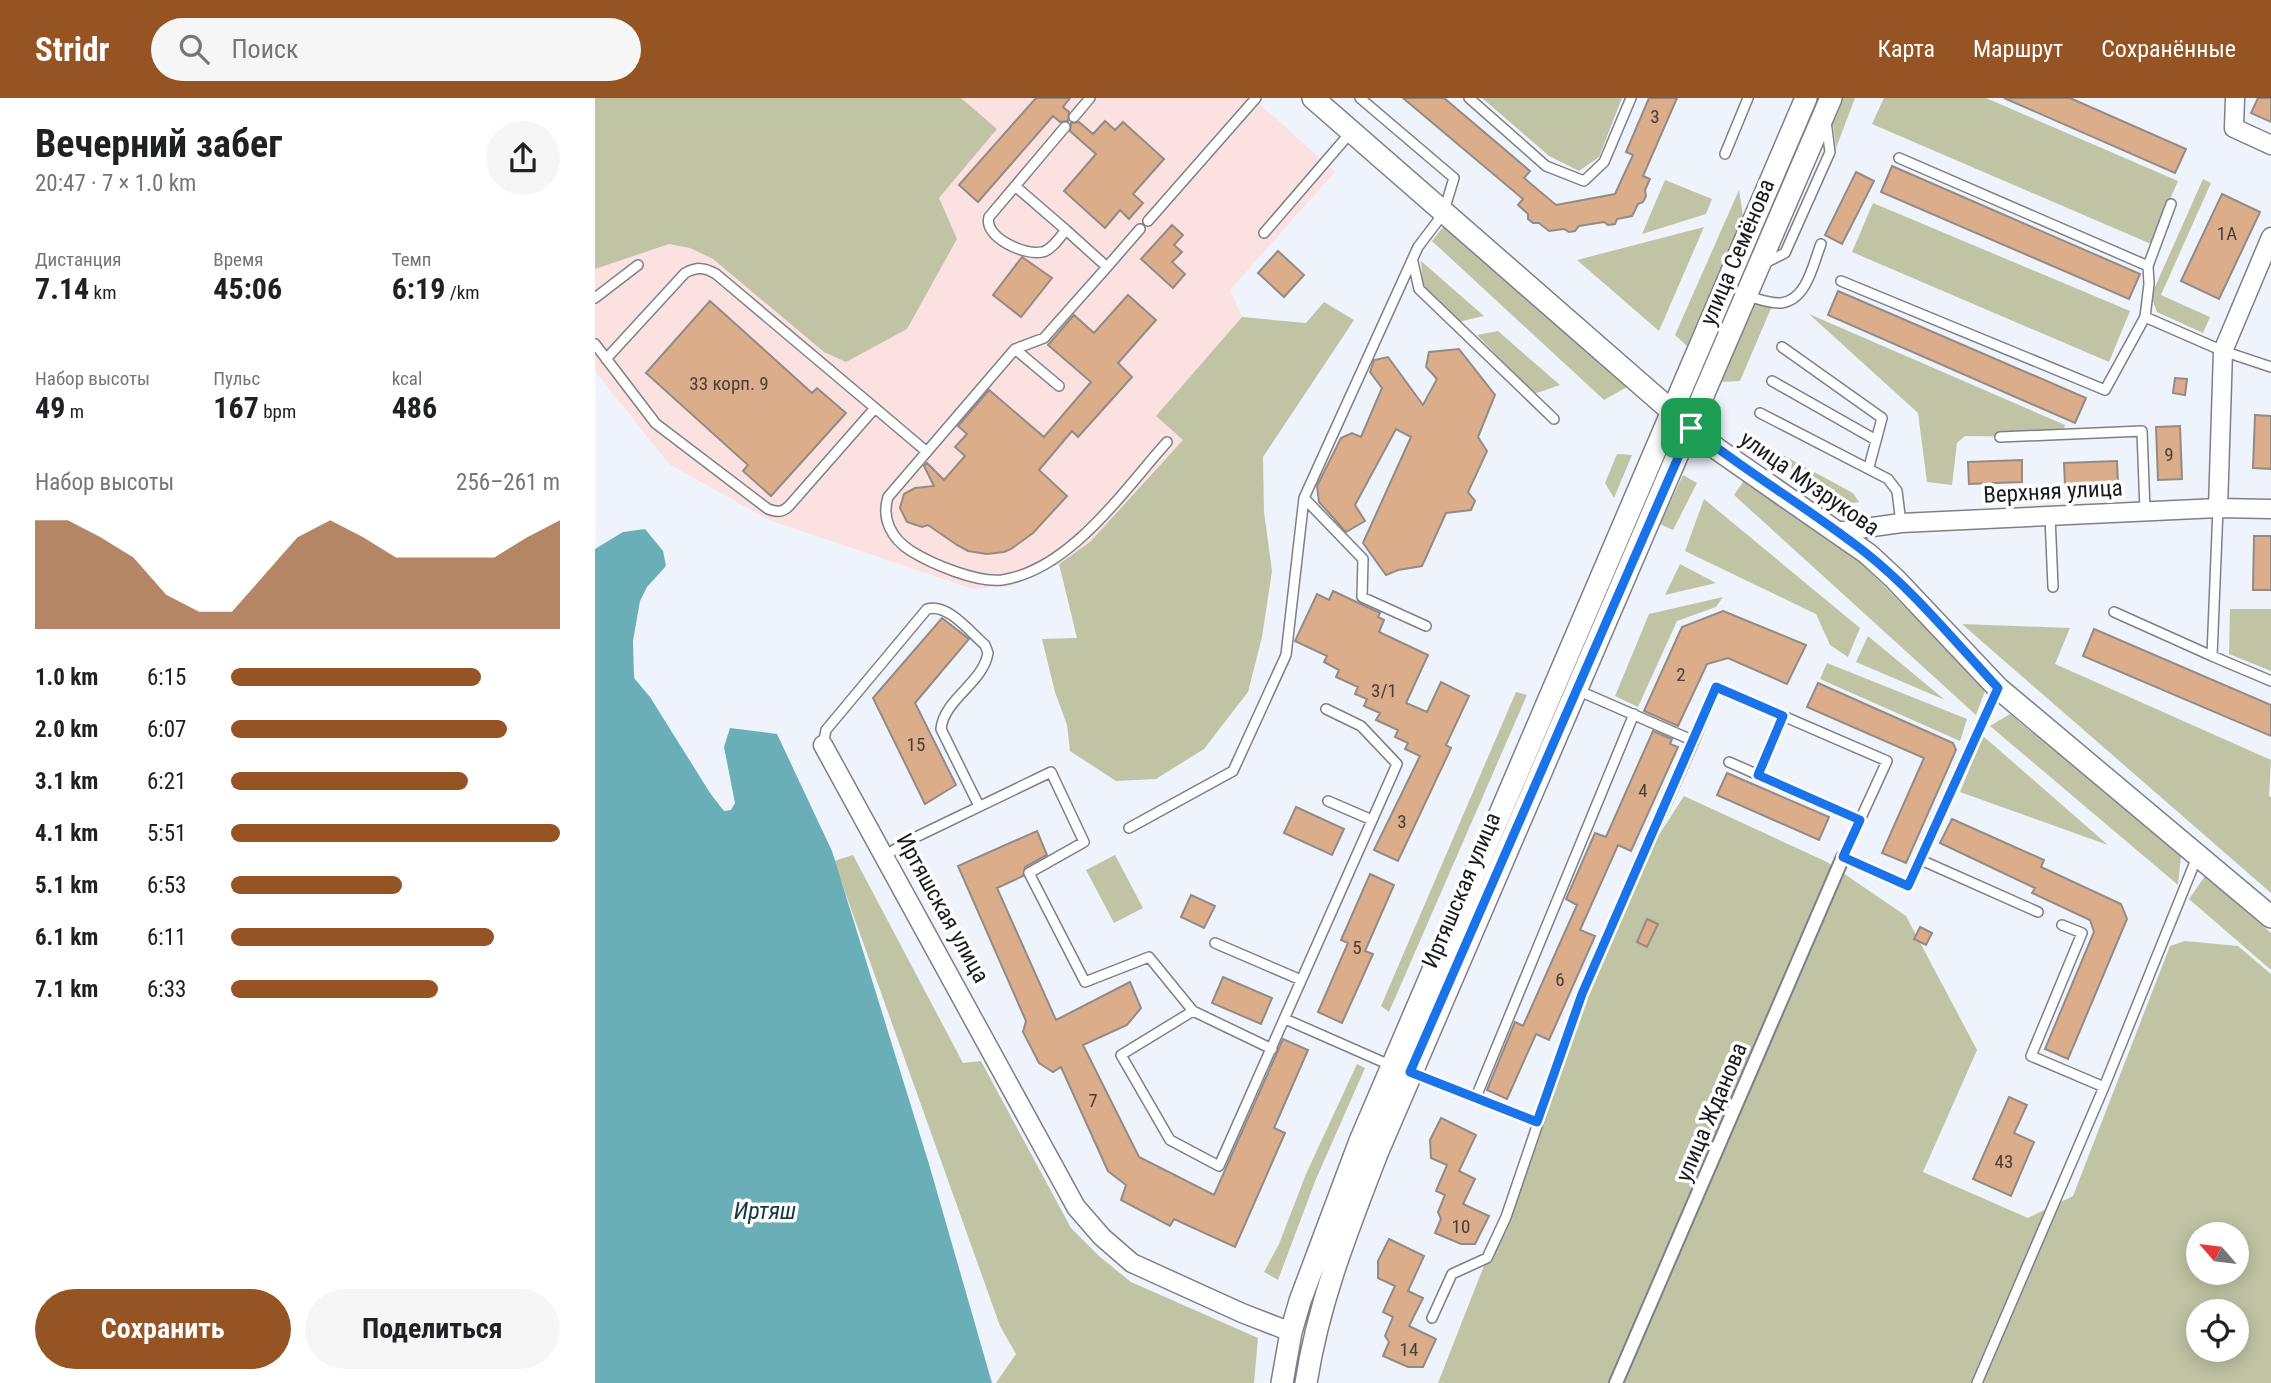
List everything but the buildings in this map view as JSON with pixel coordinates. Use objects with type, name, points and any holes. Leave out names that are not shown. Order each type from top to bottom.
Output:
[{"type":"street","name":"улица Музрукова","points":[[1313,98],[1691,428],[1868,554],[1998,688],[2271,917]]},
{"type":"street","name":"улица Семёнова","points":[[1672,412],[1806,98]]},
{"type":"street","points":[[2235,98],[2234,128],[2271,145]]},
{"type":"street","name":"улица Семёнова","points":[[1691,428],[1828,105]]},
{"type":"street","points":[[2218,508],[2223,351],[2271,237]]},
{"type":"street","name":"Иртяшская улица","points":[[1306,1383],[1313,1337],[1401,1069],[1556,682],[1672,412]]},
{"type":"street","name":"Иртяшская улица","points":[[1282,1383],[1291,1332],[1327,1226],[1577,690],[1691,428]]},
{"type":"street","name":"Верхняя улица","points":[[1837,532],[1901,523],[2218,508],[2271,509]]},
{"type":"street","points":[[1556,682],[1577,690]]},
{"type":"street","name":"Иртяшская улица","points":[[823,745],[1076,1207],[1102,1237],[1132,1263],[1291,1332]]},
{"type":"street","name":"улица Жданова","points":[[1616,1383],[1843,857]]},
{"type":"street","points":[[1291,1332],[1313,1337]]},
{"type":"lane","points":[[1074,117],[1090,98]]},
{"type":"lane","points":[[1148,221],[1256,98]]},
{"type":"lane","points":[[1129,828],[1233,771],[1286,655],[1304,499],[1418,247],[1443,214],[1454,178],[1360,98]]},
{"type":"lane","points":[[1469,98],[1546,166],[1584,181],[1604,162],[1631,98]]},
{"type":"lane","points":[[1725,154],[1748,98]]},
{"type":"lane","points":[[1760,265],[1785,253],[1805,209],[1829,152],[1828,105]]},
{"type":"lane","points":[[1065,127],[987,221],[990,229],[1011,246],[1041,253],[1066,230]]},
{"type":"lane","points":[[1264,233],[1351,132]]},
{"type":"lane","points":[[1899,158],[2148,266]]},
{"type":"lane","points":[[1797,179],[1805,209]]},
{"type":"lane","points":[[1015,186],[1107,267]]},
{"type":"lane","points":[[1841,281],[2105,390],[2145,317],[2148,266],[2171,204]]},
{"type":"lane","points":[[1140,229],[1044,338],[1014,349],[888,497],[884,508],[889,527],[903,545],[927,560],[980,579],[1001,580],[1045,564],[1075,545],[1167,442]]},
{"type":"lane","points":[[1747,296],[1780,303],[1797,295],[1804,286],[1821,244]]},
{"type":"lane","points":[[1413,261],[1419,289],[1554,419]]},
{"type":"lane","points":[[595,298],[638,265]]},
{"type":"lane","points":[[606,359],[685,273],[695,268],[706,268],[927,452]]},
{"type":"lane","points":[[2145,317],[2223,351],[2271,367]]},
{"type":"lane","points":[[595,344],[655,423],[768,509],[777,512],[784,511],[789,506],[875,408]]},
{"type":"lane","points":[[1782,347],[1882,418],[1869,467]]},
{"type":"lane","points":[[1014,349],[1059,386]]},
{"type":"lane","points":[[1772,380],[1876,440]]},
{"type":"lane","points":[[1760,413],[1888,479],[1896,491],[1901,523]]},
{"type":"lane","points":[[2000,437],[2142,430],[2145,511]]},
{"type":"lane","points":[[1304,499],[1363,559],[1362,597],[1426,626]]},
{"type":"lane","points":[[2212,656],[2218,508]]},
{"type":"lane","points":[[2050,516],[2053,587]]},
{"type":"lane","points":[[823,745],[825,730],[927,608],[944,610],[985,645],[988,653],[987,660],[946,713],[941,729],[979,806]]},
{"type":"lane","points":[[2114,612],[2271,681]]},
{"type":"lane","points":[[1432,1318],[1452,1275],[1487,1258],[1506,1217],[1582,994],[1716,687],[1887,761],[1843,857],[1908,886],[1998,688]]},
{"type":"lane","points":[[1577,690],[1694,741]]},
{"type":"lane","points":[[1193,1012],[1121,1055],[1170,1140],[1219,1166],[1397,764],[1361,726],[1325,709]]},
{"type":"lane","points":[[1476,1097],[1634,714]]},
{"type":"lane","points":[[1758,775],[1783,716]]},
{"type":"lane","points":[[1728,762],[1860,820]]},
{"type":"lane","points":[[884,856],[1051,772],[1084,842],[1028,873],[1084,982],[1149,957],[1193,1012],[1272,1049]]},
{"type":"lane","points":[[1328,801],[1372,820]]},
{"type":"lane","points":[[1977,1383],[2105,1087],[2197,857]]},
{"type":"lane","points":[[1921,860],[2038,912]]},
{"type":"lane","points":[[2062,925],[2082,933],[2031,1056],[2105,1087]]},
{"type":"lane","points":[[1215,943],[1301,980]]},
{"type":"lane","points":[[1285,1019],[1401,1069],[1537,1122]]},
{"type":"shaded area","points":[[595,98],[1253,98],[1335,172],[1230,290],[1242,317],[1157,416],[1183,440],[1090,542],[1059,564],[1012,586],[973,589],[769,520],[669,464],[595,371]]},
{"type":"green space","points":[[595,98],[961,98],[997,129],[939,198],[957,239],[907,329],[846,362],[824,352],[713,259],[690,248],[669,244],[595,269]]},
{"type":"green space","points":[[1482,98],[1622,98],[1599,157],[1579,171],[1549,156]]},
{"type":"green space","points":[[1815,98],[1821,98],[1703,370],[1697,368]]},
{"type":"green space","points":[[1840,98],[1855,98],[1836,148],[1832,116]]},
{"type":"green space","points":[[1884,98],[1986,98],[2178,181],[2151,244],[1872,124]]},
{"type":"green space","points":[[2203,179],[2211,183],[2161,295],[2210,317],[2203,333],[2157,312],[2151,296]]},
{"type":"green space","points":[[1665,180],[1712,199],[1706,214],[1642,234]]},
{"type":"green space","points":[[1739,190],[1743,216],[1687,346],[1675,335]]},
{"type":"green space","points":[[1873,203],[2130,311],[2109,362],[1852,252]]},
{"type":"green space","points":[[1444,226],[1627,387],[1604,400],[1432,241]]},
{"type":"green space","points":[[1704,227],[1659,331],[1577,260]]},
{"type":"green space","points":[[1421,261],[1484,316],[1458,322],[1423,287]]},
{"type":"green space","points":[[1324,302],[1354,320],[1263,457],[1264,512],[1272,571],[1262,637],[1248,692],[1204,749],[1156,779],[1116,781],[1070,751],[1067,725],[1055,692],[1042,639],[1077,638],[1059,564],[1090,542],[1183,440],[1156,416],[1242,317],[1306,323]]},
{"type":"green space","points":[[1754,302],[1772,306],[1740,381],[1721,382]]},
{"type":"green space","points":[[1809,314],[2065,425],[2062,437],[1965,436],[1957,443],[1952,485],[1927,482],[1918,413]]},
{"type":"green space","points":[[1498,331],[1560,385],[1534,394],[1477,335]]},
{"type":"green space","points":[[1747,438],[1853,493],[1859,502],[1843,504]]},
{"type":"green space","points":[[1617,454],[1632,455],[1614,498],[1605,483]]},
{"type":"green space","points":[[1683,475],[1697,483],[1673,530],[1660,524]]},
{"type":"green space","points":[[1745,479],[1860,562],[1986,688],[1976,715],[1734,495]]},
{"type":"green space","points":[[1704,499],[1860,628],[1848,657],[1830,645],[1816,614],[1685,551]]},
{"type":"green space","points":[[1680,564],[1716,583],[1665,595]]},
{"type":"green space","points":[[1723,597],[1716,607],[1677,621],[1638,707],[1615,696],[1649,614]]},
{"type":"green space","points":[[2230,609],[2271,609],[2271,671],[2229,654]]},
{"type":"green space","points":[[1962,624],[2070,628],[2055,664],[2271,760],[2271,893]]},
{"type":"green space","points":[[1868,636],[1945,700],[1856,662]]},
{"type":"green space","points":[[1827,663],[1967,719],[1960,741],[1820,679]]},
{"type":"green space","points":[[1516,692],[1527,695],[1389,1012],[1381,1006]]},
{"type":"green space","points":[[2010,714],[2181,856],[2178,885],[1990,726]]},
{"type":"green space","points":[[1983,736],[2108,845],[1960,792]]},
{"type":"green space","points":[[1684,796],[1827,862],[1906,916],[1977,1050],[1923,1172],[2028,1218],[2073,1196],[2170,946],[2185,941],[2238,946],[2271,974],[2271,1383],[1438,1383],[1487,1258],[1582,994],[1639,866]]},
{"type":"green space","points":[[853,855],[963,1063],[981,1061],[1071,1228],[1131,1282],[1258,1338],[1254,1383],[996,1383],[1016,1354],[1000,1326],[834,861]]},
{"type":"green space","points":[[1115,855],[1143,908],[1114,923],[1086,870]]},
{"type":"green space","points":[[2205,876],[2271,933],[2271,970],[2189,899]]},
{"type":"green space","points":[[1357,1064],[1365,1068],[1316,1179],[1278,1280],[1264,1272],[1279,1244],[1306,1174]]},
{"type":"water","name":"Иртяш","points":[[645,529],[663,551],[666,566],[647,587],[640,601],[633,641],[634,678],[650,697],[724,811],[731,810],[735,803],[724,747],[730,728],[777,734],[832,851],[929,1164],[992,1383],[595,1383],[595,549],[623,532]]},
{"type":"route","points":[[1691,428],[1868,554],[1998,688],[1908,886],[1843,857],[1860,820],[1758,775],[1783,716],[1716,687],[1582,994],[1537,1122],[1410,1072],[1691,428]]}]
